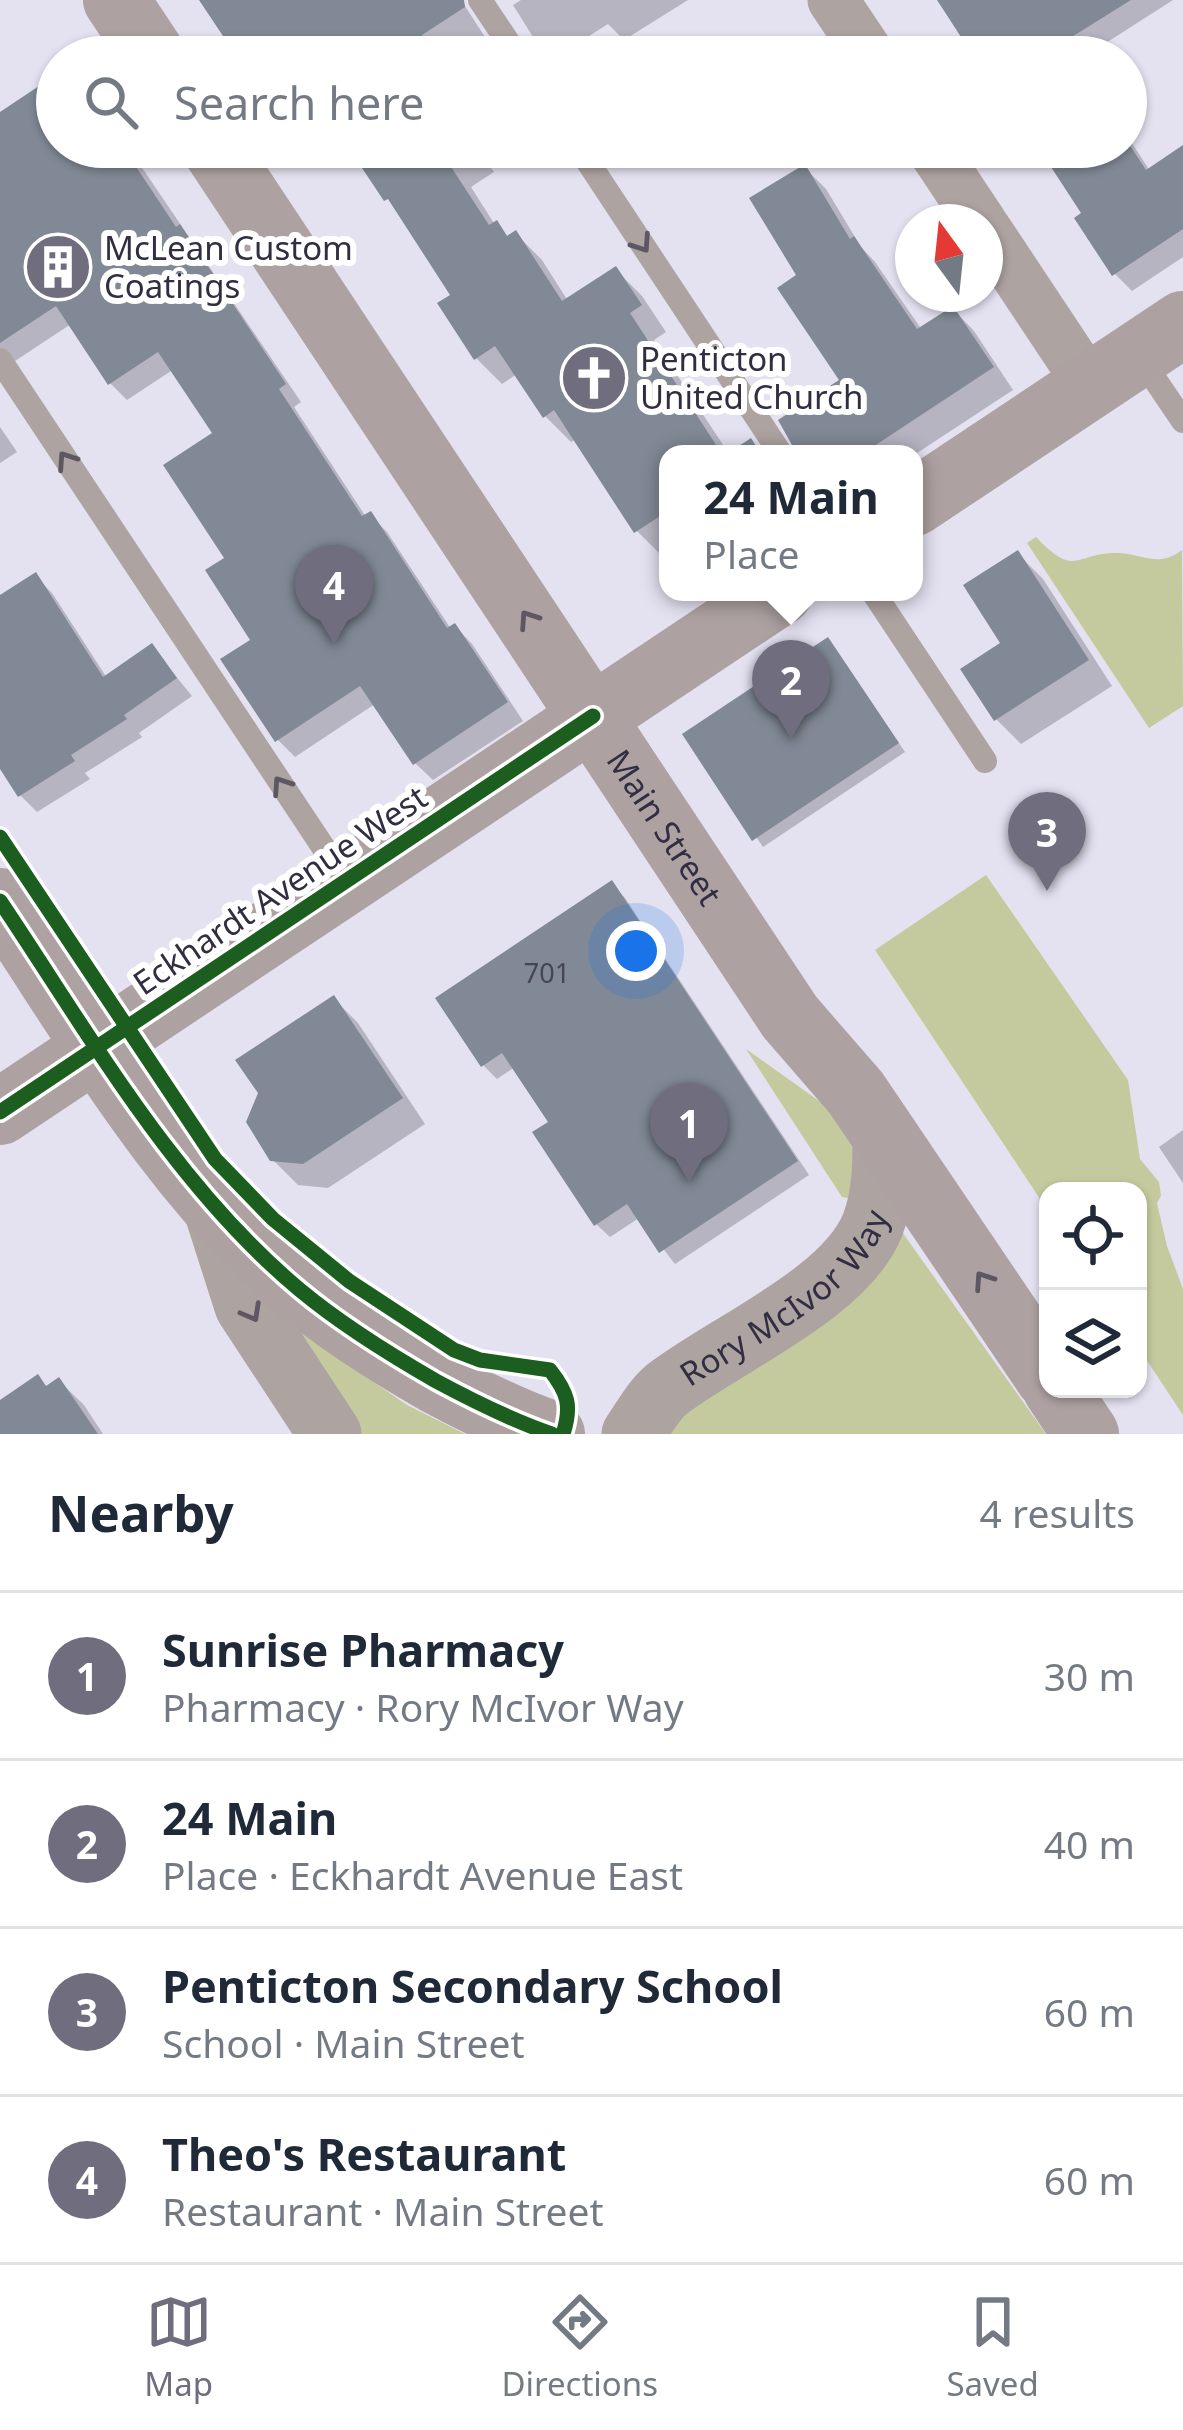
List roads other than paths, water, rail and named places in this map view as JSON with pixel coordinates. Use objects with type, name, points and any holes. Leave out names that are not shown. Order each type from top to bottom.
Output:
[{"type":"main road","points":[[116,0],[140,36]]},
{"type":"main road","name":"Main Street","points":[[228,168],[790,1017],[856,1093],[1039,1364]]},
{"type":"main road","points":[[923,497],[1137,355]]},
{"type":"main road","name":"Eckhardt Avenue West","points":[[0,1112],[766,601]]},
{"type":"main road","points":[[0,901],[157,1134],[213,1203],[299,1289],[387,1353],[506,1418],[552,1434]]},
{"type":"main road","points":[[1062,1398],[1086,1434]]},
{"type":"street","points":[[833,0],[857,36]]},
{"type":"street","points":[[945,168],[969,204]]},
{"type":"street","points":[[1003,242],[1137,355]]},
{"type":"street","name":"Rory McIvor Way","points":[[633,1434],[662,1393],[832,1280],[872,1226],[884,1179],[884,1134]]},
{"type":"street","points":[[213,1203],[246,1306],[330,1434]]},
{"type":"lane","points":[[480,0],[504,36]]},
{"type":"lane","points":[[592,168],[776,445]]},
{"type":"lane","points":[[1137,355],[1183,421]]},
{"type":"lane","points":[[0,360],[346,882]]},
{"type":"lane","points":[[879,601],[985,761]]},
{"type":"place","name":"McLean Custom Coatings","points":[[58,267]]},
{"type":"place","name":"Penticton United Church","points":[[594,378]]},
{"type":"place","name":"Theo's Restaurant","points":[[334,644]]},
{"type":"place","name":"24 Main","points":[[791,739]]},
{"type":"place","name":"Penticton Secondary School","points":[[1047,891]]},
{"type":"place","name":"Sunrise Pharmacy","points":[[689,1182]]}]
